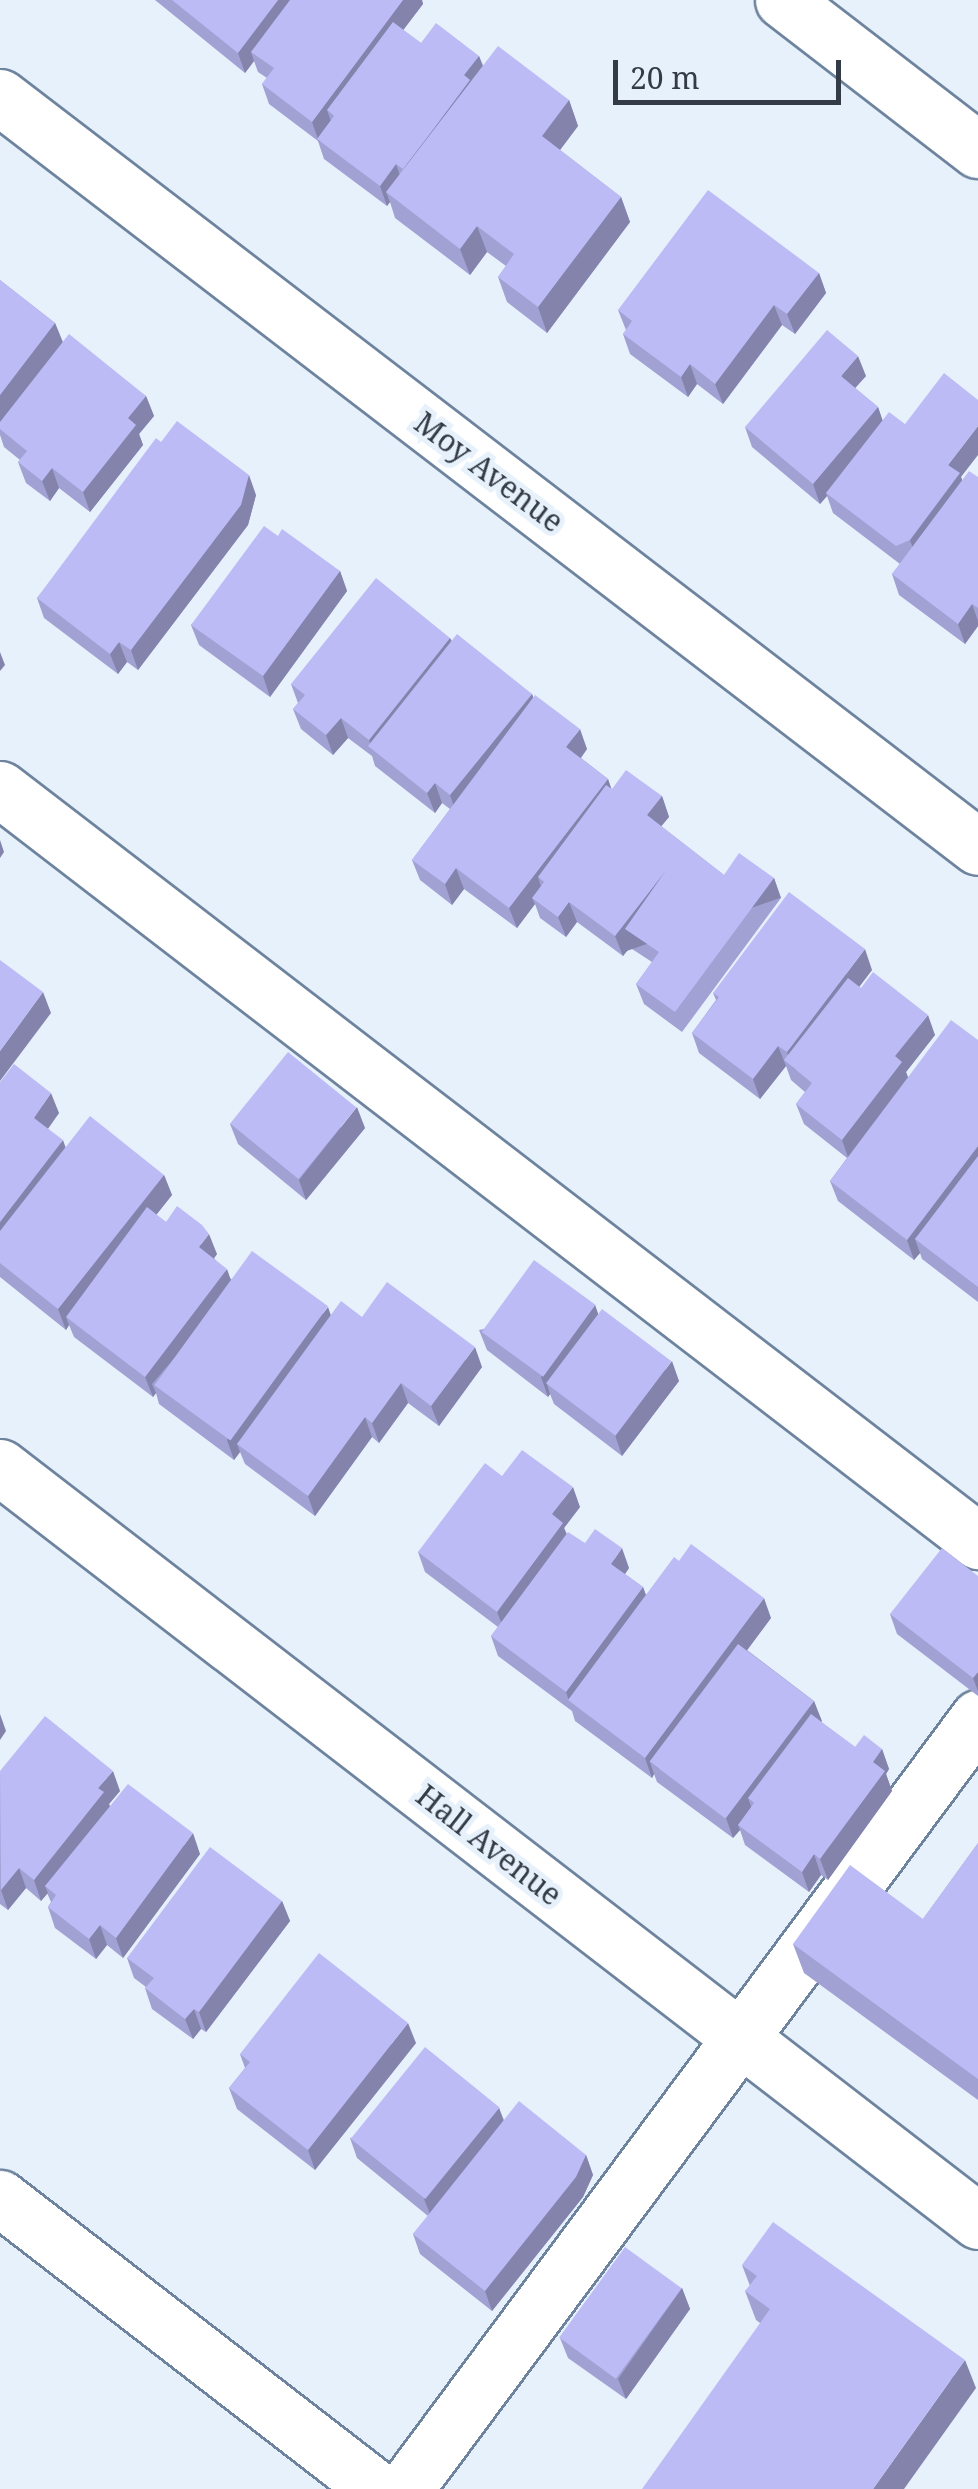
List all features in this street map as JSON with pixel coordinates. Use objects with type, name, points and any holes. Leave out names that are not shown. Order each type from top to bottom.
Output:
[{"type":"street","points":[[784,0],[978,150]]},
{"type":"street","name":"Moy Avenue","points":[[0,97],[978,847]]},
{"type":"street","points":[[0,789],[978,1541]]},
{"type":"street","name":"Hall Avenue","points":[[0,1467],[978,2221]]},
{"type":"street","points":[[405,2489],[737,2036],[978,1718]]},
{"type":"street","points":[[0,2198],[376,2489]]},
{"type":"building","points":[[172,0],[278,0],[238,53]]},
{"type":"building","points":[[290,0],[403,0],[312,122],[262,84],[274,68],[251,52]]},
{"type":"building","points":[[393,22],[421,43],[436,23],[479,56],[464,75],[470,80],[429,135],[403,169],[396,164],[380,186],[317,139],[334,116],[327,110]]},
{"type":"building","points":[[498,46],[569,100],[542,136],[621,197],[538,307],[498,277],[514,254],[477,226],[460,249],[386,192]]},
{"type":"building","points":[[708,190],[819,273],[787,314],[774,305],[715,384],[690,364],[681,377],[623,334],[632,321],[618,310]]},
{"type":"building","points":[[0,280],[55,323],[0,395]]},
{"type":"building","points":[[827,330],[858,356],[841,376],[878,407],[813,484],[745,427]]},
{"type":"building","points":[[69,334],[146,396],[128,418],[136,425],[83,492],[52,468],[42,481],[18,462],[27,451],[0,429],[0,422]]},
{"type":"building","points":[[944,373],[978,400],[978,426],[948,465],[960,473],[910,540],[896,546],[826,493],[889,412],[905,424]]},
{"type":"building","points":[[177,421],[249,475],[241,505],[131,650],[119,642],[110,654],[37,598],[156,438],[161,442]]},
{"type":"building","points":[[969,471],[978,477],[978,608],[972,604],[958,624],[892,574]]},
{"type":"building","points":[[264,526],[278,536],[282,529],[340,571],[263,676],[191,625]]},
{"type":"building","points":[[376,578],[450,638],[369,740],[341,718],[326,735],[293,709],[305,695],[291,684]]},
{"type":"building","points":[[457,634],[532,694],[450,795],[435,783],[427,793],[368,746]]},
{"type":"building","points":[[535,695],[580,729],[566,747],[608,779],[509,908],[456,868],[445,884],[412,860]]},
{"type":"building","points":[[626,770],[662,796],[647,815],[724,875],[739,853],[774,878],[675,1012],[636,984],[659,952],[625,929],[667,869],[615,936],[569,902],[558,917],[532,898],[544,882],[538,877],[606,785],[612,789]]},
{"type":"building","points":[[789,892],[865,949],[787,1052],[778,1046],[753,1079],[692,1033],[719,997],[713,993]]},
{"type":"building","points":[[0,960],[43,992],[0,1051]]},
{"type":"building","points":[[873,972],[928,1015],[895,1056],[902,1062],[842,1140],[796,1104],[812,1083],[784,1060],[848,978],[861,988]]},
{"type":"building","points":[[951,1020],[978,1040],[978,1146],[907,1240],[830,1181]]},
{"type":"building","points":[[288,1052],[356,1107],[298,1179],[230,1123]]},
{"type":"building","points":[[14,1064],[51,1093],[34,1118],[63,1140],[0,1222],[0,1082]]},
{"type":"building","points":[[90,1116],[164,1175],[58,1309],[0,1263],[0,1231]]},
{"type":"building","points":[[978,1156],[978,1287],[915,1239]]},
{"type":"building","points":[[177,1206],[209,1234],[199,1247],[227,1269],[145,1377],[66,1317],[147,1207],[166,1222]]},
{"type":"building","points":[[252,1251],[328,1306],[230,1441],[154,1385]]},
{"type":"building","points":[[534,1260],[595,1305],[543,1377],[482,1332]]},
{"type":"building","points":[[387,1282],[475,1347],[431,1406],[401,1383],[372,1423],[365,1417],[308,1496],[237,1444],[341,1301],[362,1317]]},
{"type":"building","points":[[602,1309],[671,1361],[616,1436],[546,1383]]},
{"type":"building","points":[[522,1450],[573,1487],[552,1514],[563,1523],[497,1612],[418,1552],[485,1463],[502,1476]]},
{"type":"building","points":[[595,1529],[622,1548],[611,1564],[643,1587],[566,1692],[491,1636],[568,1532],[585,1543]]},
{"type":"building","points":[[691,1544],[764,1598],[645,1758],[568,1700],[674,1557],[679,1561]]},
{"type":"building","points":[[942,1548],[978,1576],[978,1672],[973,1678],[890,1614]]},
{"type":"building","points":[[738,1644],[814,1701],[725,1819],[650,1761]]},
{"type":"building","points":[[811,1714],[855,1747],[864,1735],[882,1749],[873,1762],[885,1771],[820,1859],[814,1854],[802,1872],[738,1825],[754,1803],[748,1798]]},
{"type":"building","points":[[45,1716],[113,1771],[98,1788],[104,1792],[34,1880],[19,1868],[1,1890],[0,1771]]},
{"type":"building","points":[[128,1784],[193,1833],[116,1938],[100,1925],[89,1939],[48,1907],[56,1895],[45,1886]]},
{"type":"building","points":[[978,1843],[978,2079],[793,1944],[850,1865],[923,1919]]},
{"type":"building","points":[[210,1847],[282,1901],[199,2012],[194,2009],[185,2019],[145,1988],[154,1978],[127,1958]]},
{"type":"building","points":[[319,1953],[408,2023],[308,2150],[229,2088],[250,2062],[240,2054]]},
{"type":"building","points":[[425,2047],[500,2107],[425,2199],[351,2139]]},
{"type":"building","points":[[519,2101],[586,2155],[576,2177],[485,2291],[413,2234]]},
{"type":"building","points":[[773,2222],[965,2360],[873,2489],[642,2489],[770,2309],[745,2291],[757,2276],[742,2265]]},
{"type":"building","points":[[625,2247],[682,2288],[616,2379],[559,2338]]}]
